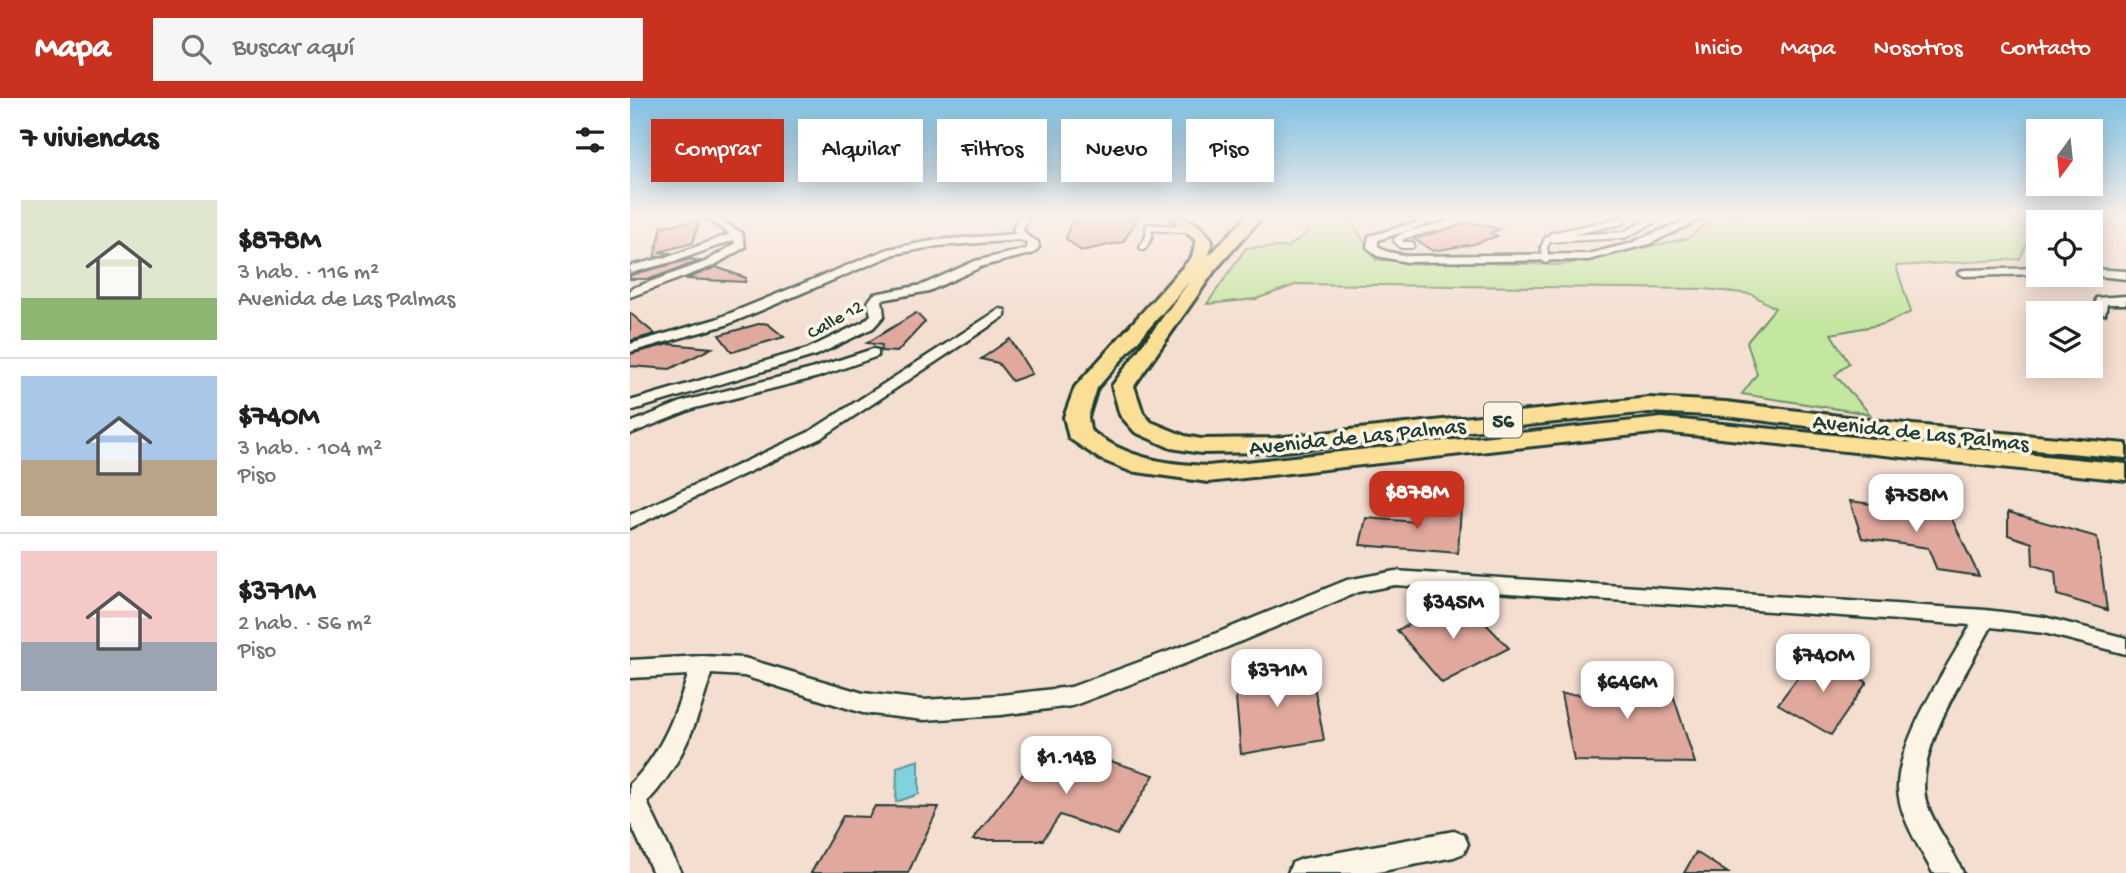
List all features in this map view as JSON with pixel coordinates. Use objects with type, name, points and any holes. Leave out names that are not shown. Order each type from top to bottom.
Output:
[{"type":"main road","name":"Avenida de Las Palmas","points":[[1202,253],[1086,387],[1076,417],[1078,433],[1094,447],[1141,469],[1208,474],[1661,425],[2126,472]]},
{"type":"main road","name":"Avenida de Las Palmas","points":[[1221,253],[1123,386],[1132,415],[1143,427],[1161,437],[1201,446],[1275,444],[1649,405],[1726,409],[1913,432],[2126,451]]},
{"type":"street","points":[[630,270],[688,253]]},
{"type":"street","points":[[630,293],[731,253]]},
{"type":"street","points":[[630,348],[721,322],[887,253]]},
{"type":"street","name":"Calle 12","points":[[630,406],[812,352],[868,325],[878,316],[874,302],[878,297],[943,282],[966,268],[1021,253]]},
{"type":"street","points":[[1380,253],[1407,259],[1546,260],[1615,253]]},
{"type":"street","points":[[1964,273],[2026,271]]},
{"type":"street","points":[[2103,273],[2126,275]]},
{"type":"street","points":[[2100,301],[2126,300]]},
{"type":"street","points":[[630,522],[815,435],[1000,313]]},
{"type":"street","points":[[630,429],[692,401],[816,373],[873,353]]},
{"type":"street","points":[[630,669],[702,665],[744,667],[863,703],[924,710],[1072,696],[1210,645],[1354,585],[1395,578],[1985,618],[2044,625],[2126,646]]},
{"type":"street","points":[[1949,873],[1925,830],[1910,788],[1918,750],[1985,618]]},
{"type":"street","points":[[667,873],[631,801],[665,765],[686,724],[702,665]]},
{"type":"street","points":[[1303,873],[1454,844]]},
{"type":"lane","points":[[1545,253],[1546,260]]},
{"type":"green space","points":[[1242,253],[1372,253],[1376,260],[1562,265],[1618,253],[2022,253],[2020,259],[1896,266],[1911,312],[1884,324],[1831,334],[1849,363],[1835,375],[1870,414],[1742,394],[1757,374],[1747,342],[1775,308],[1751,294],[1705,289],[1298,284],[1256,299],[1207,304]]},
{"type":"water","points":[[919,760],[919,794],[896,802],[897,767]]},
{"type":"building","points":[[655,253],[671,253],[654,258]]},
{"type":"building","points":[[691,259],[699,261],[650,279],[630,279],[630,275]]},
{"type":"building","points":[[716,267],[746,278],[745,282],[686,279]]},
{"type":"building","points":[[630,313],[655,334],[630,341]]},
{"type":"building","points":[[916,313],[925,322],[897,352],[881,351],[882,345],[867,343]]},
{"type":"building","points":[[762,323],[768,324],[784,337],[732,352],[719,335]]},
{"type":"building","points":[[1010,339],[1032,374],[1012,381],[998,363],[981,359]]},
{"type":"building","points":[[669,344],[712,348],[670,369],[630,366],[630,354]]},
{"type":"building","points":[[1850,501],[1950,515],[1979,576],[1937,570],[1928,548],[1862,538]]},
{"type":"building","points":[[1419,504],[1461,507],[1458,553],[1360,545],[1366,518],[1417,522]]},
{"type":"building","points":[[2008,512],[2097,537],[2107,610],[2057,595],[2055,572],[2033,565],[2032,543],[2008,535]]},
{"type":"building","points":[[1463,600],[1509,648],[1442,683],[1397,630]]},
{"type":"building","points":[[1815,654],[1867,682],[1831,735],[1778,704]]},
{"type":"building","points":[[1310,664],[1324,740],[1241,754],[1234,676]]},
{"type":"building","points":[[1597,671],[1666,673],[1695,763],[1574,761],[1561,694],[1602,695]]},
{"type":"building","points":[[1048,741],[1154,775],[1117,835],[1060,815],[1043,840],[973,840]]},
{"type":"building","points":[[875,806],[939,807],[908,873],[811,873],[843,816],[869,817]]},
{"type":"building","points":[[1696,852],[1728,873],[1684,873]]}]
